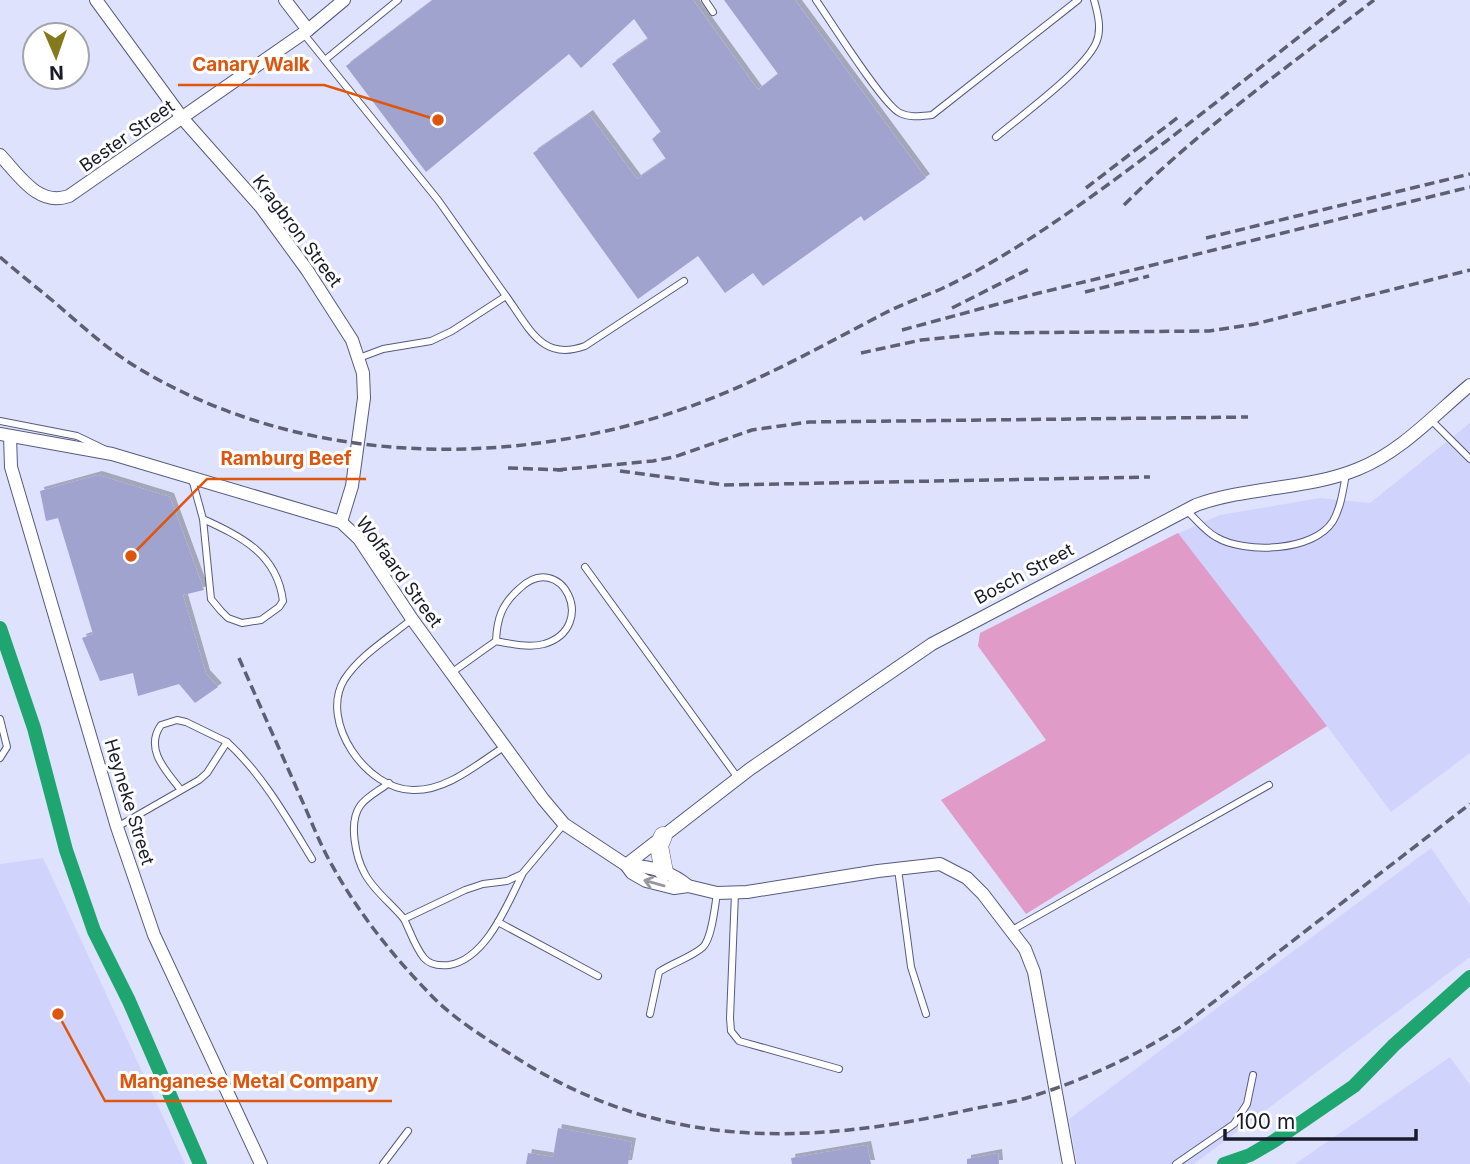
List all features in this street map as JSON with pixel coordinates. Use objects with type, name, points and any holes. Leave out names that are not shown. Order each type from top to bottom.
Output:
[{"type":"street","name":"Kragbron Street","points":[[96,0],[183,119],[261,207],[284,238],[342,323],[359,358],[364,398],[352,486],[341,522]]},
{"type":"street","points":[[285,0],[305,32]]},
{"type":"street","name":"Bester Street","points":[[0,155],[40,195],[53,199],[64,198],[183,119],[305,32],[344,0]]},
{"type":"street","name":"Bosch Street","points":[[626,865],[738,778],[932,644],[1186,510],[1214,499],[1262,488],[1319,481],[1346,474],[1381,458],[1470,385]]},
{"type":"street","name":"Wolfaard Street","points":[[5,435],[112,454],[341,522],[359,539],[412,620],[504,747],[564,824],[646,881],[674,888],[688,886],[717,893],[735,892],[940,864],[967,878],[984,894],[1026,948],[1034,972],[1069,1164]]},
{"type":"street","name":"Heyneke Street","points":[[5,435],[11,467],[117,827],[154,935],[261,1164]]},
{"type":"street","points":[[663,836],[659,846],[664,872]]},
{"type":"street","name":"Wolfaard Street","points":[[626,865],[664,872],[679,878],[688,886]]},
{"type":"lane","points":[[325,60],[398,0]]},
{"type":"lane","points":[[705,0],[713,12]]},
{"type":"lane","points":[[816,0],[898,113],[916,117],[932,114],[1078,0]]},
{"type":"lane","points":[[996,137],[1085,61],[1097,41],[1099,18],[1094,0]]},
{"type":"lane","points":[[305,32],[438,200],[543,345],[571,352],[585,346],[684,281]]},
{"type":"lane","points":[[359,358],[383,349],[431,341],[452,331],[506,296]]},
{"type":"lane","points":[[1430,419],[1470,459]]},
{"type":"lane","points":[[0,421],[77,436],[112,454]]},
{"type":"lane","points":[[1186,510],[1216,537],[1238,546],[1257,549],[1297,544],[1321,534],[1332,523],[1340,505],[1346,474]]},
{"type":"lane","points":[[191,477],[203,519],[211,599],[228,618],[242,623],[261,620],[283,601],[281,587],[270,564],[242,539],[203,519]]},
{"type":"lane","points":[[585,567],[738,778]]},
{"type":"lane","points":[[451,673],[496,641],[528,646],[544,644],[558,637],[568,627],[572,615],[571,599],[564,586],[544,576],[523,585],[503,607],[499,616],[496,641]]},
{"type":"lane","points":[[412,620],[357,663],[343,682],[337,704],[343,735],[357,759],[378,778],[411,791],[435,788],[452,780],[504,747]]},
{"type":"lane","points":[[0,719],[7,747],[0,758]]},
{"type":"lane","points":[[181,790],[159,763],[154,740],[161,725],[177,720],[227,742],[242,756],[312,859]]},
{"type":"lane","points":[[117,827],[207,773],[227,742]]},
{"type":"lane","points":[[389,783],[361,804],[354,816],[358,855],[365,874],[404,919],[425,960],[439,966],[453,964],[470,956],[498,922],[522,874],[564,824]]},
{"type":"lane","points":[[1012,930],[1269,785]]},
{"type":"lane","points":[[898,869],[911,967],[926,1014]]},
{"type":"lane","points":[[404,919],[465,890],[507,881],[522,874]]},
{"type":"lane","points":[[735,892],[731,1031],[739,1041],[839,1069]]},
{"type":"lane","points":[[650,1014],[659,972],[701,949],[707,941],[717,893]]},
{"type":"lane","points":[[498,922],[598,976]]},
{"type":"lane","points":[[1176,1164],[1234,1124],[1247,1104],[1253,1075]]},
{"type":"lane","points":[[383,1164],[408,1131]]},
{"type":"shaded area","points":[[1470,423],[1470,753],[1391,812],[1177,534],[1220,515],[1320,498],[1370,503]]},
{"type":"shaded area","points":[[1178,533],[1327,726],[1026,914],[941,800],[1046,740],[978,646],[980,633]]},
{"type":"shaded area","points":[[1431,848],[1470,905],[1470,957],[1194,1164],[1077,1164],[1069,1119]]},
{"type":"shaded area","points":[[43,858],[185,1164],[0,1164],[0,864]]},
{"type":"shaded area","points":[[1450,1057],[1470,1085],[1470,1164],[1295,1164]]},
{"type":"building","points":[[433,0],[693,0],[758,90],[778,74],[724,0],[795,0],[926,178],[864,221],[861,216],[763,286],[753,273],[725,293],[698,256],[638,299],[533,153],[589,114],[637,179],[666,159],[652,139],[661,132],[612,64],[648,39],[634,19],[581,68],[569,54],[426,172],[346,66]]},
{"type":"building","points":[[98,475],[170,497],[204,590],[183,595],[206,674],[218,687],[195,703],[179,684],[138,696],[133,673],[100,681],[82,638],[93,634],[58,518],[46,521],[40,491]]},
{"type":"building","points":[[558,1128],[632,1142],[628,1164],[526,1164],[528,1153],[553,1157]]},
{"type":"building","points":[[867,1145],[871,1164],[792,1164],[791,1158]]},
{"type":"building","points":[[998,1153],[999,1164],[967,1164],[967,1159]]},
{"type":"waterway","points":[[0,628],[34,728],[66,850],[94,931],[129,1001],[200,1164]]},
{"type":"waterway","points":[[1224,1164],[1250,1155],[1274,1141],[1354,1086],[1394,1045],[1470,977]]},
{"type":"railway","points":[[0,257],[131,364],[205,402],[270,425],[337,440],[405,448],[475,449],[544,442],[611,430],[677,411],[730,390],[989,264],[1114,180],[1346,0]]},
{"type":"railway","points":[[1124,205],[1214,124],[1374,0]]},
{"type":"railway","points":[[1086,188],[1181,115]]},
{"type":"railway","points":[[1206,238],[1470,174]]},
{"type":"railway","points":[[902,330],[1035,294],[1470,187]]},
{"type":"railway","points":[[952,308],[1029,269]]},
{"type":"railway","points":[[861,353],[921,340],[993,333],[1209,331],[1255,324],[1470,270]]},
{"type":"railway","points":[[1085,292],[1149,276]]},
{"type":"railway","points":[[557,470],[653,461],[674,457],[752,430],[809,422],[1248,417]]},
{"type":"railway","points":[[508,468],[564,470]]},
{"type":"railway","points":[[620,471],[724,485],[1150,477]]},
{"type":"railway","points":[[239,658],[333,867],[376,932],[437,1001],[458,1019],[515,1057],[570,1087],[624,1110],[679,1124],[735,1132],[791,1134],[907,1122],[1025,1098],[1092,1074],[1149,1046],[1185,1024],[1470,804]]},
{"type":"place","name":"Canary Walk","points":[[438,120]]},
{"type":"place","name":"Ramburg Beef","points":[[131,556]]},
{"type":"place","name":"Manganese Metal Company","points":[[58,1014]]}]
